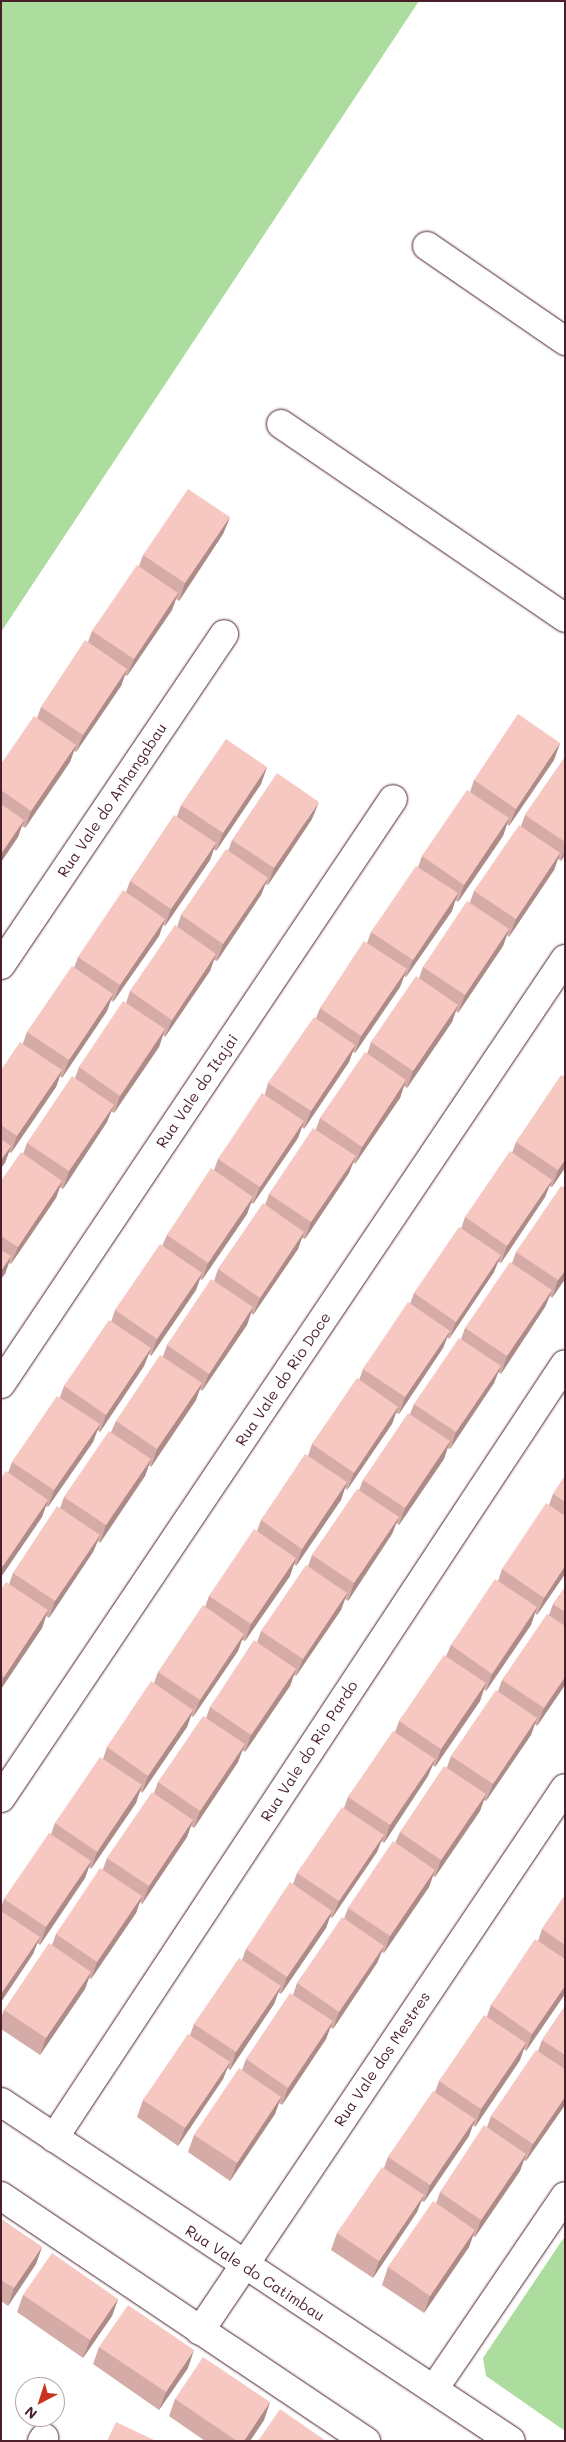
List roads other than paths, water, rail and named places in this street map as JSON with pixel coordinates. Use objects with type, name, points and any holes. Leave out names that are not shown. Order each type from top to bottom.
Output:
[{"type":"street","points":[[427,246],[565,341]]},
{"type":"street","points":[[281,424],[565,618]]},
{"type":"street","name":"Rua Vale do Anhangabau","points":[[1,965],[224,634]]},
{"type":"street","name":"Rua Vale do Itajai","points":[[1,1384],[393,799]]},
{"type":"street","name":"Rua Vale do Rio Doce","points":[[1,1798],[565,959]]},
{"type":"street","name":"Rua Vale do Rio Pardo","points":[[54,2138],[565,1364]]},
{"type":"street","name":"Rua Vale dos Mestres","points":[[200,2331],[242,2265],[565,1788]]},
{"type":"street","name":"Rua Vale do Catimbau","points":[[1,2102],[242,2265],[511,2441]]},
{"type":"street","points":[[1,2196],[366,2441]]},
{"type":"street","points":[[434,2389],[565,2196]]}]
